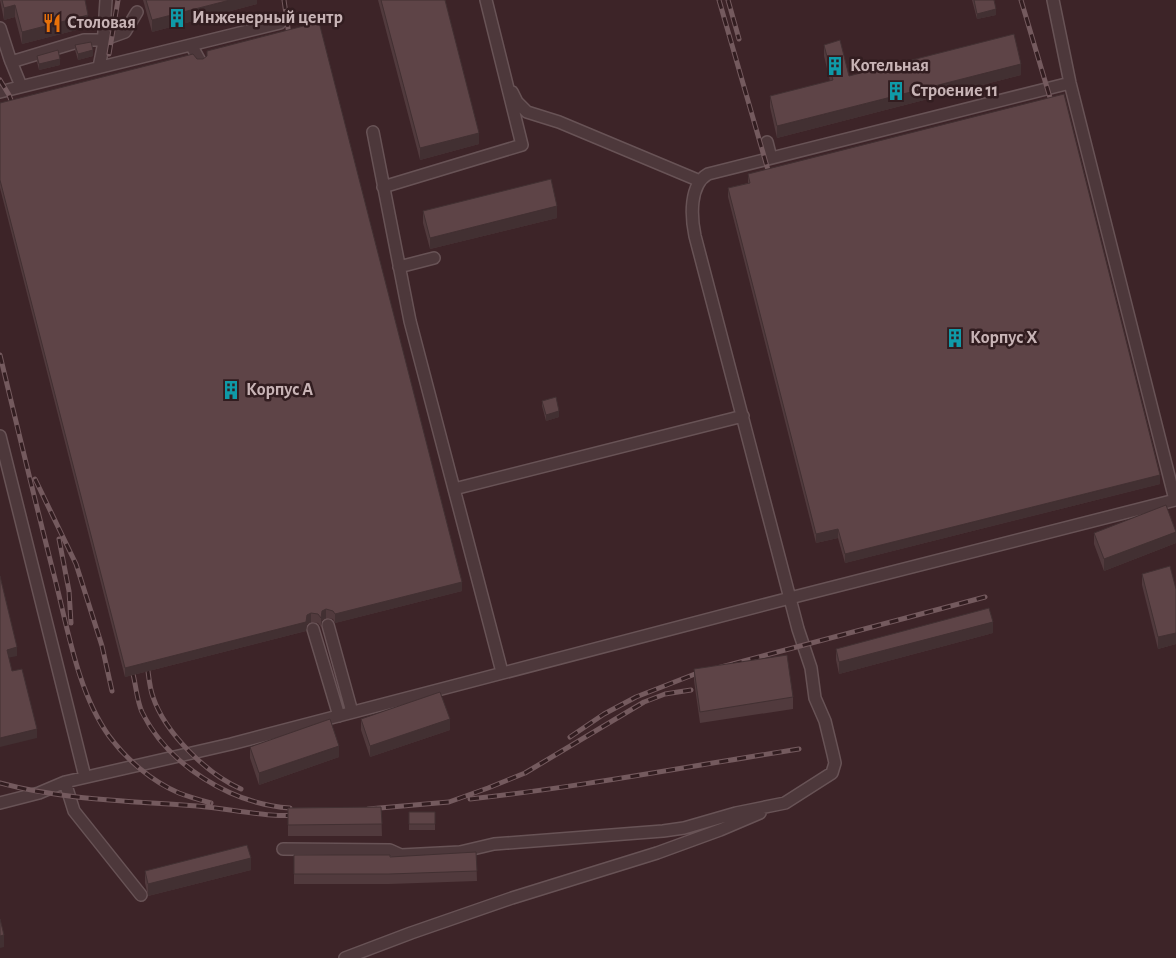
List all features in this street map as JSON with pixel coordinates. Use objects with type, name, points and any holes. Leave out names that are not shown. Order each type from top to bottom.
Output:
[{"type":"lane","points":[[99,67],[104,40],[106,0]]},
{"type":"lane","points":[[383,187],[522,145],[486,0]]},
{"type":"lane","points":[[0,803],[39,793],[65,782],[231,744],[502,672],[1175,500],[1070,83],[1053,0]]},
{"type":"lane","points":[[11,62],[84,40],[104,40],[125,32],[137,12]]},
{"type":"lane","points":[[0,92],[280,23]]},
{"type":"lane","points":[[0,28],[21,86]]},
{"type":"lane","points":[[191,45],[200,61]]},
{"type":"lane","points":[[505,79],[517,102],[527,112],[559,122],[700,181]]},
{"type":"lane","points":[[345,958],[512,898],[657,853],[720,830],[785,803],[832,773],[835,763],[824,721],[815,698],[810,668],[692,222],[692,207],[700,181],[702,177],[708,174],[1070,83]]},
{"type":"lane","points":[[373,132],[410,320],[502,672]]},
{"type":"lane","points":[[767,142],[772,158]]},
{"type":"lane","points":[[400,267],[434,258]]},
{"type":"lane","points":[[454,489],[743,416]]},
{"type":"lane","points":[[0,436],[3,462],[85,777]]},
{"type":"lane","points":[[328,625],[352,712]]},
{"type":"lane","points":[[313,629],[339,716]]},
{"type":"lane","points":[[65,782],[74,810],[141,895]]},
{"type":"lane","points":[[283,849],[390,850],[401,855],[460,852],[494,844],[677,829],[736,813],[785,803]]},
{"type":"building","name":"Столовая","points":[[2,0],[85,0],[88,15],[22,32],[15,5],[4,8]]},
{"type":"building","points":[[146,0],[230,0],[152,20]]},
{"type":"building","points":[[381,0],[445,0],[479,133],[420,148]]},
{"type":"building","points":[[974,0],[994,0],[996,9],[977,14]]},
{"type":"building","name":"Корпус А","points":[[319,22],[462,582],[335,614],[333,611],[326,609],[322,611],[321,618],[318,614],[311,613],[307,615],[306,622],[125,668],[0,180],[0,103],[193,54],[197,59],[203,59],[207,56],[207,51]]},
{"type":"building","points":[[1014,34],[1021,64],[777,126],[770,96],[833,80],[824,45],[840,40],[849,76]]},
{"type":"building","points":[[91,42],[93,50],[78,54],[75,45]]},
{"type":"building","points":[[58,50],[60,59],[39,64],[37,56]]},
{"type":"building","name":"Корпус Х","points":[[1064,94],[1160,475],[845,554],[838,529],[816,534],[728,188],[750,183],[748,174]]},
{"type":"building","points":[[551,179],[557,206],[430,238],[423,211]]},
{"type":"building","points":[[556,397],[559,411],[546,415],[542,401]]},
{"type":"building","points":[[1166,505],[1176,532],[1104,559],[1094,533]]},
{"type":"building","points":[[1170,566],[1176,589],[1176,633],[1158,637],[1142,574]]},
{"type":"building","points":[[0,576],[17,647],[7,650],[12,671],[22,669],[37,729],[0,738]]},
{"type":"building","points":[[989,608],[993,622],[839,662],[836,649]]},
{"type":"building","points":[[787,655],[793,697],[700,712],[694,669]]},
{"type":"building","points":[[440,692],[450,719],[370,746],[361,719]]},
{"type":"building","points":[[330,719],[339,746],[259,773],[250,747]]},
{"type":"building","points":[[381,807],[382,824],[288,825],[288,808]]},
{"type":"building","points":[[409,812],[435,812],[435,824],[409,824]]},
{"type":"building","points":[[247,845],[251,858],[148,884],[145,871]]},
{"type":"building","points":[[476,852],[477,871],[389,874],[294,874],[294,855],[390,855],[390,857]]},
{"type":"building","points":[[0,919],[4,935],[0,936]]},
{"type":"railway","points":[[109,54],[118,0]]},
{"type":"railway","points":[[284,0],[289,35]]},
{"type":"railway","points":[[719,0],[770,177]]},
{"type":"railway","points":[[728,0],[739,39]]},
{"type":"railway","points":[[1021,0],[1051,101]]},
{"type":"railway","points":[[0,80],[14,108]]},
{"type":"railway","points":[[0,355],[75,660],[89,700],[109,736],[140,769],[179,793],[211,803]]},
{"type":"railway","points":[[35,479],[76,564],[102,646],[112,691]]},
{"type":"railway","points":[[59,539],[69,591],[71,623]]},
{"type":"railway","points":[[570,737],[604,714],[636,697],[695,674],[985,597]]},
{"type":"railway","points":[[148,671],[152,694],[159,711],[177,738],[201,763],[241,789]]},
{"type":"railway","points":[[133,674],[142,712],[153,731],[185,765],[224,790],[246,799],[290,808]]},
{"type":"railway","points":[[368,809],[449,802],[488,788],[525,773],[644,702],[665,694],[691,690]]},
{"type":"railway","points":[[470,799],[594,782],[799,749]]},
{"type":"railway","points":[[0,783],[24,789],[72,796],[197,806],[263,814],[303,815]]},
{"type":"place","name":"Инженерный центр","points":[[177,18]]},
{"type":"place","name":"Столовая","points":[[52,23]]},
{"type":"place","name":"Котельная","points":[[835,66]]},
{"type":"place","name":"Строение 11","points":[[896,91]]},
{"type":"place","name":"Корпус Х","points":[[955,338]]},
{"type":"place","name":"Корпус А","points":[[231,390]]}]
